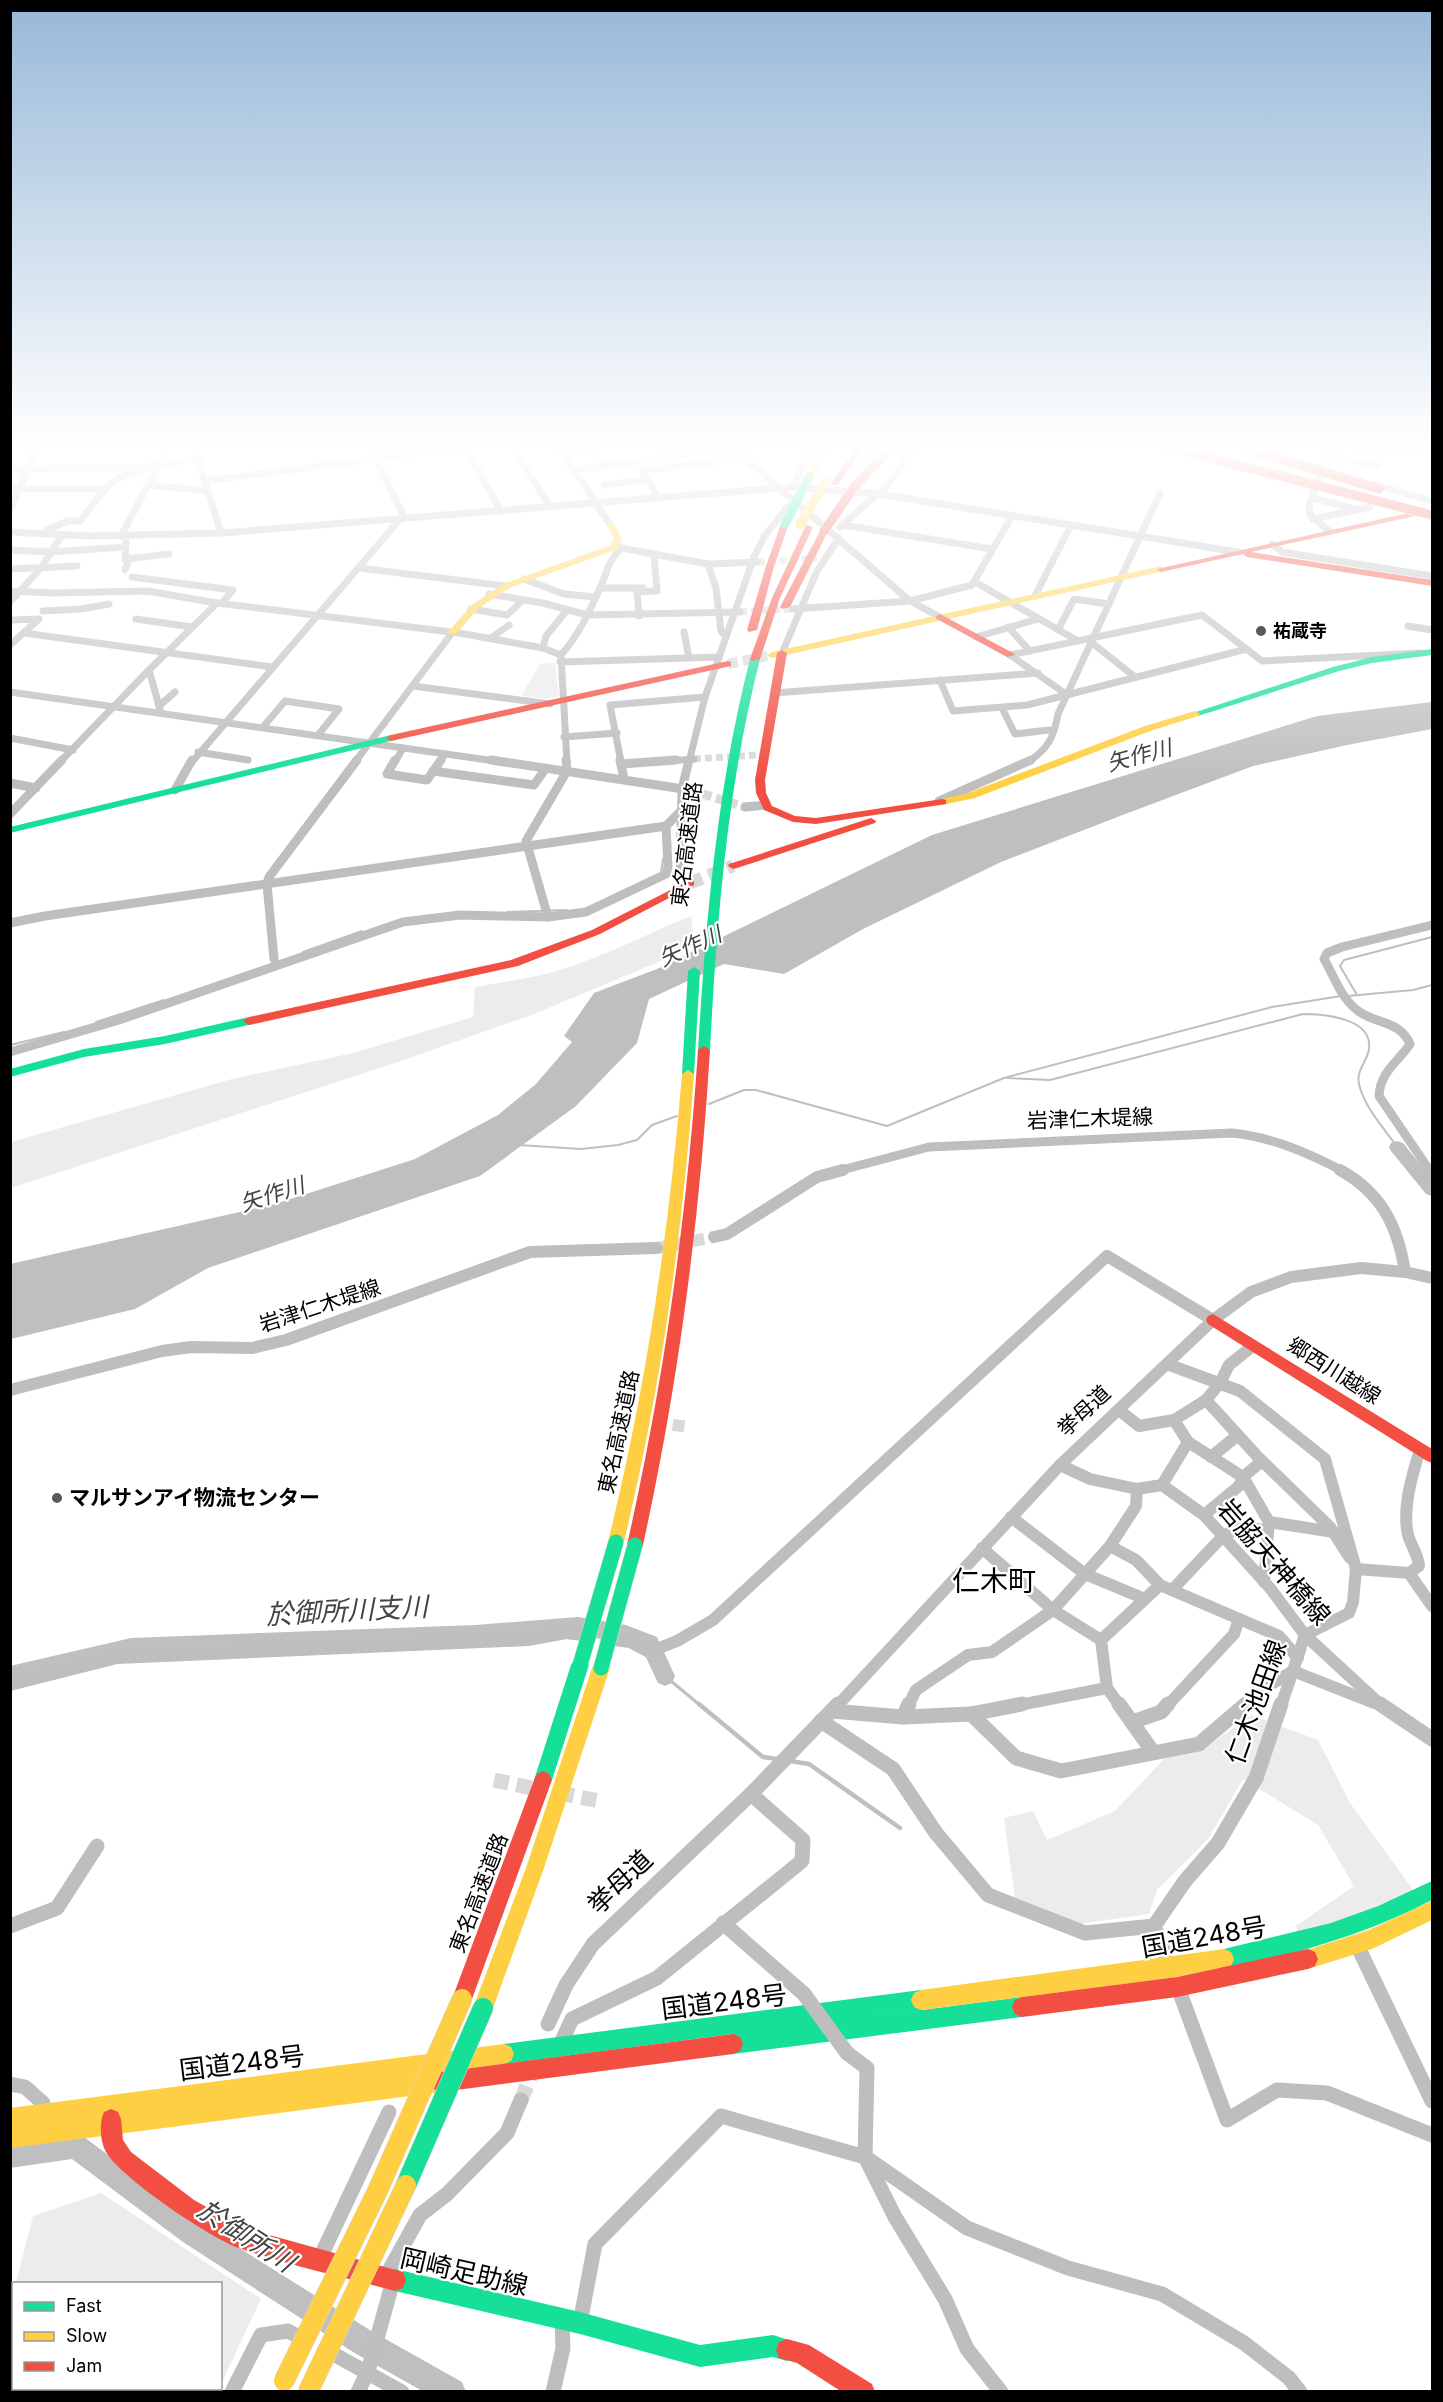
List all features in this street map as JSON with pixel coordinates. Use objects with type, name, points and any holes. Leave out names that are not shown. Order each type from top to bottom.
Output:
[{"type":"main road","points":[[452,633],[471,609],[489,594],[524,579],[584,559]]},
{"type":"main road","name":"東名高速道路","points":[[281,2386],[377,2192],[462,1999],[531,1816],[580,1665],[616,1542],[632,1481],[647,1408],[677,1210],[700,905],[717,769],[735,685],[770,566],[775,559]]},
{"type":"main road","name":"東名高速道路","points":[[308,2391],[398,2202],[483,2008],[535,1868],[601,1668],[635,1545],[666,1410],[693,1207],[714,901],[724,804],[736,735],[760,642],[788,559]]},
{"type":"main road","points":[[736,735],[779,617],[813,559]]},
{"type":"main road","points":[[1206,559],[777,654],[774,693],[759,755],[761,794],[766,805],[793,819],[808,821],[971,796],[1149,728],[1336,669],[1372,660],[1430,653]]},
{"type":"main road","points":[[1281,559],[1432,584]]},
{"type":"main road","points":[[940,617],[1010,655]]},
{"type":"main road","points":[[10,830],[372,742],[556,702],[609,698],[721,663]]},
{"type":"main road","points":[[733,866],[855,825],[898,814],[906,806]]},
{"type":"main road","points":[[10,1073],[84,1053],[165,1040],[514,963],[596,932],[687,884]]},
{"type":"main road","name":"郷西川越線","points":[[1213,1320],[1432,1457]]},
{"type":"main road","name":"国道248号","points":[[10,2118],[1170,1968],[1274,1950],[1355,1925],[1411,1904],[1432,1890]]},
{"type":"main road","name":"国道248号","points":[[10,2138],[1177,1987],[1283,1967],[1357,1945],[1432,1910]]},
{"type":"main road","name":"岡崎足助線","points":[[112,2104],[111,2126],[113,2144],[117,2152],[187,2207],[240,2238],[389,2279],[580,2324],[700,2356],[738,2353],[773,2346],[801,2353],[864,2391]]},
{"type":"street","points":[[10,603],[23,591],[47,559]]},
{"type":"street","points":[[125,570],[129,559]]},
{"type":"street","points":[[175,790],[198,752],[366,559]]},
{"type":"street","points":[[548,917],[526,841],[567,771],[564,737],[556,702],[561,659],[587,615],[610,559]]},
{"type":"street","points":[[639,616],[636,592],[657,591],[654,559]]},
{"type":"street","points":[[679,559],[708,564],[754,562]]},
{"type":"street","points":[[687,884],[680,874],[681,811],[705,697],[721,663],[726,637],[738,612],[755,559]]},
{"type":"street","points":[[777,654],[820,559]]},
{"type":"street","points":[[863,559],[910,600],[940,617]]},
{"type":"street","points":[[796,609],[910,600],[964,588],[975,582],[987,559]]},
{"type":"street","points":[[1035,596],[1054,559]]},
{"type":"street","points":[[935,803],[1041,754],[1051,742],[1066,694],[1129,559]]},
{"type":"street","points":[[1326,559],[1432,576]]},
{"type":"street","points":[[708,564],[716,588],[720,631],[726,637]]},
{"type":"street","points":[[10,569],[77,566]]},
{"type":"street","points":[[359,568],[506,586]]},
{"type":"street","points":[[10,814],[149,670],[233,590],[132,577]]},
{"type":"street","points":[[524,579],[564,594],[595,597]]},
{"type":"street","points":[[975,582],[1078,641]]},
{"type":"street","points":[[600,588],[645,588],[646,592]]},
{"type":"street","points":[[10,591],[52,593],[147,591],[219,603],[491,638],[543,648],[561,659],[689,658],[721,663]]},
{"type":"street","points":[[10,645],[39,619],[52,593]]},
{"type":"street","points":[[489,594],[550,605],[587,615],[639,616],[738,612]]},
{"type":"street","points":[[550,605],[564,594]]},
{"type":"street","points":[[1058,630],[1074,599],[1109,604]]},
{"type":"street","points":[[471,609],[507,615],[523,600]]},
{"type":"street","points":[[81,609],[109,604]]},
{"type":"street","points":[[43,610],[98,611]]},
{"type":"street","points":[[543,648],[546,636],[567,610]]},
{"type":"street","points":[[1010,655],[1092,640],[1202,615],[1262,661],[1430,653]]},
{"type":"street","points":[[10,620],[39,619]]},
{"type":"street","points":[[136,619],[192,627]]},
{"type":"street","points":[[976,637],[1038,619]]},
{"type":"street","points":[[491,638],[509,625]]},
{"type":"street","points":[[1408,626],[1432,630]]},
{"type":"street","points":[[1008,627],[1030,651]]},
{"type":"street","points":[[684,632],[689,658]]},
{"type":"street","points":[[24,633],[272,667]]},
{"type":"street","points":[[274,963],[267,884],[269,877],[452,633]]},
{"type":"street","points":[[1092,640],[1135,677]]},
{"type":"street","points":[[940,680],[953,711],[1002,708],[1027,705],[1247,649]]},
{"type":"street","points":[[1010,655],[1066,694]]},
{"type":"street","points":[[149,670],[160,709]]},
{"type":"street","points":[[774,693],[1038,673]]},
{"type":"street","points":[[413,686],[556,702]]},
{"type":"street","points":[[10,692],[115,707],[160,709],[263,727],[624,778],[686,789]]},
{"type":"street","points":[[160,709],[175,692]]},
{"type":"street","points":[[624,778],[609,698],[705,697]]},
{"type":"street","points":[[263,727],[285,701],[339,709],[318,735]]},
{"type":"street","points":[[1002,708],[1015,735],[1049,730]]},
{"type":"street","points":[[564,737],[616,733]]},
{"type":"street","points":[[10,746],[14,738],[73,750]]},
{"type":"street","points":[[403,748],[387,774],[427,780],[445,754]]},
{"type":"street","points":[[198,752],[248,760]]},
{"type":"street","points":[[621,764],[692,759]]},
{"type":"street","points":[[433,771],[534,785],[546,768]]},
{"type":"street","points":[[10,783],[36,788]]},
{"type":"street","points":[[745,807],[766,805]]},
{"type":"street","points":[[10,923],[45,916],[666,826],[681,811]]},
{"type":"street","points":[[10,1050],[119,1020],[274,963],[403,922],[460,915],[548,917],[586,912],[666,874],[668,867],[666,826]]},
{"type":"street","points":[[1432,925],[1342,947],[1327,953],[1324,959],[1350,1004],[1359,1012],[1397,1026],[1407,1033],[1410,1044],[1404,1054],[1385,1071],[1378,1083],[1379,1096],[1432,1174]]},
{"type":"street","name":"岩津仁木堤線","points":[[714,1237],[727,1234],[817,1177],[929,1147],[1232,1133],[1273,1139],[1342,1169],[1366,1186],[1378,1199],[1393,1224],[1402,1245],[1405,1272]]},
{"type":"street","name":"岩津仁木堤線","points":[[10,1390],[162,1351],[190,1347],[252,1348],[286,1340],[530,1252],[638,1251],[657,1248]]},
{"type":"street","points":[[10,1685],[117,1658],[528,1640],[566,1633],[630,1642],[649,1652],[677,1641],[712,1620],[1107,1256],[1213,1320]]},
{"type":"street","name":"挙母道","points":[[549,2024],[566,1985],[593,1944],[751,1794],[1059,1465],[1213,1320],[1251,1292],[1291,1277],[1361,1268],[1405,1272],[1432,1278]]},
{"type":"street","points":[[1119,1410],[1139,1426],[1174,1420],[1206,1400],[1220,1383],[1229,1365],[1249,1349]]},
{"type":"street","points":[[1167,1364],[1240,1391],[1325,1459],[1356,1569]]},
{"type":"street","points":[[1206,1400],[1262,1461],[1334,1532],[1356,1569]]},
{"type":"street","points":[[1174,1420],[1188,1442],[1243,1477],[1269,1527],[1264,1582]]},
{"type":"street","points":[[1211,1456],[1238,1435]]},
{"type":"street","points":[[1059,1465],[1090,1479],[1137,1490],[1162,1485],[1188,1442]]},
{"type":"street","points":[[1356,1569],[1409,1574],[1419,1566],[1419,1558],[1408,1536],[1406,1524],[1416,1460],[1420,1449]]},
{"type":"street","points":[[1204,1515],[1239,1486],[1243,1477],[1262,1461]]},
{"type":"street","name":"岩脇天神橋線","points":[[1162,1485],[1204,1515],[1264,1582],[1305,1635],[1382,1706],[1432,1739]]},
{"type":"street","points":[[903,1717],[916,1690],[968,1655],[992,1652],[1053,1610],[1110,1546],[1136,1506],[1137,1490]]},
{"type":"street","points":[[1011,1517],[1086,1574],[1145,1599]]},
{"type":"street","points":[[1101,1640],[1145,1599],[1166,1588],[1223,1536],[1242,1527],[1334,1532]]},
{"type":"street","points":[[1110,1546],[1137,1560],[1166,1588],[1279,1636],[1295,1665],[1382,1706]]},
{"type":"street","points":[[982,1548],[1053,1610],[1101,1640]]},
{"type":"street","name":"仁木池田線","points":[[1154,1926],[1185,1881],[1218,1843],[1256,1778],[1305,1635],[1349,1613],[1353,1602],[1356,1569]]},
{"type":"street","points":[[1409,1574],[1432,1606]]},
{"type":"street","points":[[1132,1722],[1161,1713],[1234,1634],[1239,1619]]},
{"type":"street","points":[[1101,1640],[1107,1688],[1153,1752]]},
{"type":"street","points":[[971,1714],[1016,1758],[1061,1771],[1199,1744],[1295,1665]]},
{"type":"street","points":[[826,1716],[903,1717],[971,1714],[1107,1688]]},
{"type":"street","points":[[826,1716],[893,1769],[936,1833],[988,1895],[1084,1933],[1154,1926],[1227,2120],[1277,2090],[1327,2093],[1432,2135]]},
{"type":"street","points":[[559,2047],[572,2019],[657,1978],[802,1861],[803,1840],[751,1794]]},
{"type":"street","points":[[10,1926],[57,1908],[97,1846]]},
{"type":"street","points":[[723,1923],[804,1994],[847,2053],[867,2068],[865,2157],[895,2217],[945,2299],[968,2349],[1001,2391]]},
{"type":"street","points":[[1357,1945],[1432,2102]]},
{"type":"street","points":[[10,2084],[25,2087],[43,2103]]},
{"type":"street","points":[[358,2391],[370,2364],[380,2332],[389,2279],[420,2215],[447,2194],[507,2133],[521,2100]]},
{"type":"street","points":[[319,2260],[389,2112]]},
{"type":"street","points":[[580,2324],[595,2244],[721,2116],[865,2157],[967,2228],[1068,2268],[1162,2294],[1244,2343],[1289,2378],[1300,2391]]},
{"type":"street","points":[[553,2391],[563,2348],[562,2320]]},
{"type":"street","points":[[231,2391],[261,2335],[288,2331],[370,2364],[402,2391]]},
{"type":"shaded area","points":[[555,662],[559,696],[546,699],[521,696],[540,664]]},
{"type":"shaded area","points":[[1432,702],[1432,729],[1253,766],[1120,816],[1001,862],[863,929],[784,974],[724,964],[649,999],[637,1043],[576,1106],[480,1176],[208,1268],[135,1309],[11,1339],[10,1264],[275,1204],[415,1159],[498,1115],[536,1084],[572,1042],[564,1036],[594,993],[657,969],[932,835],[1317,716]]},
{"type":"shaded area","points":[[691,916],[693,932],[682,952],[534,1014],[398,1062],[11,1188],[11,1142],[232,1079],[353,1053],[473,1017],[475,987],[532,977],[566,968]]},
{"type":"shaded area","points":[[1251,1715],[1318,1740],[1350,1803],[1414,1891],[1299,1937],[1296,1926],[1354,1886],[1318,1825],[1243,1779],[1208,1839],[1157,1890],[1149,1914],[1078,1924],[1015,1898],[1004,1818],[1033,1811],[1047,1840],[1115,1811],[1166,1757],[1204,1749]]},
{"type":"shaded area","points":[[101,2193],[261,2299],[222,2382],[222,2282],[16,2282],[33,2216]]},
{"type":"waterway","points":[[661,873],[663,859]]},
{"type":"waterway","points":[[507,912],[567,910]]},
{"type":"waterway","points":[[303,952],[362,931]]},
{"type":"waterway","points":[[1357,995],[1340,966],[1344,960],[1432,937]]},
{"type":"waterway","points":[[1348,996],[1413,990],[1432,985]]},
{"type":"waterway","points":[[709,1104],[744,1090],[756,1090],[887,1126],[1004,1078],[1272,1007],[1341,996]]},
{"type":"waterway","points":[[96,1022],[164,1000]]},
{"type":"waterway","points":[[1008,1078],[1050,1080],[1303,1014],[1323,1015],[1345,1020],[1363,1030],[1368,1039],[1369,1049],[1360,1070],[1359,1084],[1370,1109],[1397,1147]]},
{"type":"waterway","points":[[10,1045],[64,1032]]},
{"type":"waterway","points":[[519,1145],[581,1149],[618,1145],[637,1140],[652,1125],[677,1116]]},
{"type":"waterway","points":[[1397,1147],[1432,1190]]},
{"type":"waterway","name":"於御所川支川","points":[[10,1676],[131,1647],[475,1634],[578,1626],[626,1634],[650,1644],[665,1676]]},
{"type":"waterway","points":[[665,1676],[701,1706]]},
{"type":"waterway","points":[[699,1704],[763,1757],[777,1759]]},
{"type":"waterway","points":[[790,1761],[809,1764],[900,1828]]},
{"type":"waterway","name":"於御所川","points":[[10,2155],[75,2146],[192,2233],[363,2342],[452,2392]]},
{"type":"tunnel","points":[[758,562],[801,559]]},
{"type":"tunnel","points":[[740,612],[793,609]]},
{"type":"tunnel","points":[[728,664],[772,655]]},
{"type":"tunnel","points":[[694,759],[756,755]]},
{"type":"tunnel","points":[[690,790],[745,807]]},
{"type":"tunnel","points":[[690,883],[733,866]]},
{"type":"tunnel","points":[[657,1248],[714,1237]]},
{"type":"tunnel","points":[[619,1418],[689,1427]]},
{"type":"tunnel","points":[[494,1780],[541,1790]]},
{"type":"tunnel","points":[[559,1793],[599,1801]]},
{"type":"tunnel","points":[[521,2100],[532,2073]]},
{"type":"traffic: fast","points":[[1195,714],[1336,669],[1372,660],[1432,652]]},
{"type":"traffic: fast","points":[[704,1050],[714,902],[725,804],[743,707],[755,659]]},
{"type":"traffic: fast","points":[[10,830],[391,738]]},
{"type":"traffic: fast","points":[[274,959],[274,967]]},
{"type":"traffic: fast","points":[[688,1074],[694,971]]},
{"type":"traffic: fast","points":[[10,1073],[84,1053],[165,1040],[249,1021]]},
{"type":"traffic: fast","points":[[580,1665],[616,1542]]},
{"type":"traffic: fast","points":[[601,1668],[635,1545]]},
{"type":"traffic: fast","points":[[543,1780],[580,1665]]},
{"type":"traffic: fast","points":[[1224,1959],[1331,1933],[1382,1914],[1432,1890]]},
{"type":"traffic: fast","points":[[504,2054],[921,2000]]},
{"type":"traffic: fast","points":[[733,2044],[1022,2007]]},
{"type":"traffic: fast","points":[[406,2185],[483,2008]]},
{"type":"traffic: fast","points":[[395,2280],[580,2323],[700,2356],[773,2346],[787,2350]]},
{"type":"traffic: slow","points":[[452,633],[476,606],[506,586],[581,559]]},
{"type":"traffic: slow","points":[[772,655],[1161,569]]},
{"type":"traffic: slow","points":[[942,802],[971,796],[1149,728],[1195,714]]},
{"type":"traffic: slow","points":[[616,1542],[642,1426],[663,1310],[678,1193],[688,1074]]},
{"type":"traffic: slow","points":[[483,2008],[535,1868],[601,1668]]},
{"type":"traffic: slow","points":[[1308,1959],[1372,1939],[1432,1910]]},
{"type":"traffic: slow","points":[[921,2000],[1224,1959]]},
{"type":"traffic: slow","points":[[284,2381],[377,2192],[462,1999]]},
{"type":"traffic: slow","points":[[10,2118],[504,2054]]},
{"type":"traffic: slow","points":[[10,2138],[441,2082]]},
{"type":"traffic: slow","points":[[308,2392],[406,2185]]},
{"type":"traffic: jam","points":[[752,630],[772,559]]},
{"type":"traffic: jam","points":[[755,659],[776,598],[794,559]]},
{"type":"traffic: jam","points":[[785,607],[810,559]]},
{"type":"traffic: jam","points":[[1161,569],[1206,559]]},
{"type":"traffic: jam","points":[[1279,559],[1432,583]]},
{"type":"traffic: jam","points":[[940,617],[1010,655]]},
{"type":"traffic: jam","points":[[782,653],[760,780],[761,793],[768,808],[793,819],[816,821],[942,802]]},
{"type":"traffic: jam","points":[[391,738],[728,664]]},
{"type":"traffic: jam","points":[[733,866],[871,821]]},
{"type":"traffic: jam","points":[[249,1021],[514,963],[596,932],[690,883]]},
{"type":"traffic: jam","points":[[635,1545],[661,1423],[680,1299],[695,1175],[704,1050]]},
{"type":"traffic: jam","points":[[1213,1320],[1432,1457]]},
{"type":"traffic: jam","points":[[462,1999],[543,1780]]},
{"type":"traffic: jam","points":[[1022,2007],[1177,1987],[1308,1959]]},
{"type":"traffic: jam","points":[[441,2082],[733,2044]]},
{"type":"traffic: jam","points":[[111,2119],[113,2144],[124,2159],[187,2207],[240,2238],[395,2280]]},
{"type":"traffic: jam","points":[[787,2350],[801,2353],[864,2392]]},
{"type":"place","name":"祐蔵寺","points":[[1261,631]]},
{"type":"place","name":"マルサンアイ物流センター","points":[[57,1498]]},
{"type":"district","name":"仁木町","points":[[994,1581]]},
{"type":"water label","name":"矢作川","points":[[1139,755]]},
{"type":"water label","name":"矢作川","points":[[690,946]]},
{"type":"water label","name":"矢作川","points":[[272,1194]]}]
